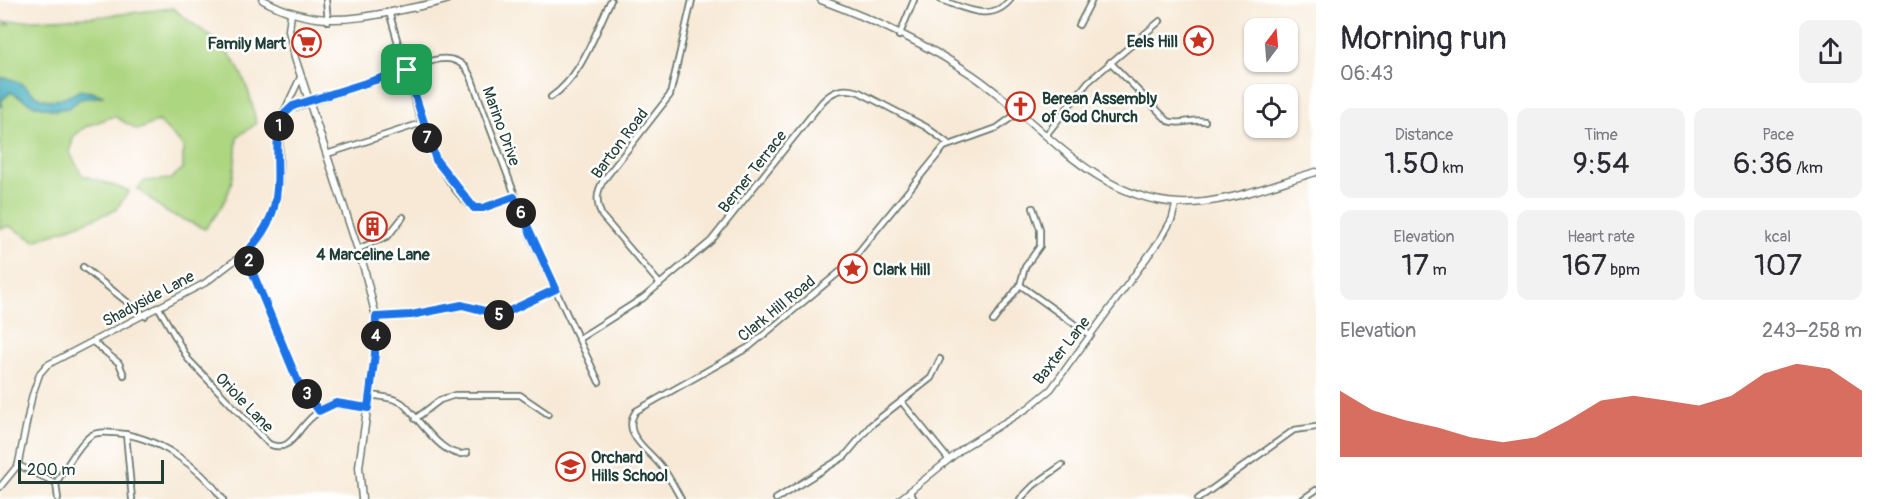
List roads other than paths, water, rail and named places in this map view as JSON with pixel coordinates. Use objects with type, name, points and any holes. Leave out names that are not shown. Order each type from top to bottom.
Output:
[{"type":"main road","points":[[263,0],[291,14],[328,21],[357,19],[446,0]]},
{"type":"main road","points":[[821,0],[899,36],[972,75],[1081,165],[1110,184],[1140,196],[1176,202],[1209,201],[1316,172]]},
{"type":"main road","points":[[291,14],[290,35],[301,76],[358,249],[376,317],[375,354],[359,466],[362,499]]},
{"type":"street","points":[[326,0],[328,21]]},
{"type":"street","points":[[551,97],[570,81],[577,70],[611,0]]},
{"type":"street","name":"Barton Road","points":[[660,284],[602,216],[597,199],[603,181],[670,95],[692,0]]},
{"type":"street","points":[[899,36],[914,0]]},
{"type":"street","points":[[941,0],[985,14],[1000,9],[1010,0]]},
{"type":"street","points":[[1078,25],[1092,0]]},
{"type":"street","points":[[389,12],[422,123],[436,160],[472,207],[483,208],[514,197]]},
{"type":"street","points":[[1046,135],[1088,82],[1160,21]]},
{"type":"street","name":"Marino Drive","points":[[309,101],[445,58],[456,60],[466,67],[514,197],[599,382]]},
{"type":"street","points":[[1110,62],[1165,119],[1177,123],[1197,119],[1205,121]]},
{"type":"street","name":"Shadyside Lane","points":[[0,487],[18,465],[28,407],[40,373],[54,360],[145,316],[205,283],[245,254],[262,234],[273,210],[279,181],[281,115],[301,76]]},
{"type":"street","name":"Berner Terrace","points":[[580,338],[660,284],[711,242],[822,102],[836,91],[847,89],[859,92],[926,127],[949,144]]},
{"type":"street","points":[[281,115],[289,108],[309,101]]},
{"type":"street","name":"Clark Hill Road","points":[[681,499],[661,465],[634,436],[631,426],[636,411],[749,347],[848,266],[933,158],[949,144],[997,128],[1019,112]]},
{"type":"street","points":[[327,154],[422,123]]},
{"type":"street","name":"Baxter Lane","points":[[900,499],[975,440],[1034,404],[1059,380],[1162,237],[1172,219],[1176,202]]},
{"type":"street","points":[[993,321],[1020,285],[1025,267],[1041,242],[1033,208]]},
{"type":"street","points":[[358,249],[388,236],[403,217]]},
{"type":"street","points":[[245,254],[298,382],[319,411],[336,403],[368,408]]},
{"type":"street","points":[[83,267],[145,316]]},
{"type":"street","points":[[1020,285],[1090,336]]},
{"type":"street","points":[[376,317],[411,315],[462,305],[501,315],[556,289]]},
{"type":"street","name":"Oriole Lane","points":[[159,308],[188,359],[269,444],[281,447],[291,443],[301,427],[319,411]]},
{"type":"street","points":[[93,342],[118,363],[124,375]]},
{"type":"street","points":[[776,499],[845,456],[871,425],[931,378],[940,359]]},
{"type":"street","points":[[370,395],[400,402],[446,447],[459,454],[468,453]]},
{"type":"street","points":[[416,419],[440,400],[454,395],[520,395],[548,414]]},
{"type":"street","points":[[901,401],[950,460]]},
{"type":"street","points":[[1198,499],[1294,430],[1316,427]]},
{"type":"street","points":[[58,499],[56,483],[89,437],[102,433],[126,434],[147,440],[185,462],[223,499]]},
{"type":"street","points":[[126,434],[132,499]]},
{"type":"street","points":[[18,465],[56,483]]},
{"type":"street","points":[[1020,499],[1034,484],[1062,465]]},
{"type":"street","points":[[1303,499],[1316,490]]},
{"type":"street","points":[[910,492],[914,499]]},
{"type":"water","points":[[0,78],[12,79],[34,94],[51,100],[64,98],[81,90],[104,96],[80,99],[69,108],[55,110],[31,104],[11,92],[1,101],[3,106],[0,106]]},
{"type":"place","name":"Eels Hill","points":[[1199,41]]},
{"type":"place","name":"Family Mart","points":[[307,43]]},
{"type":"place","name":"Berean Assembly of God Church","points":[[1021,107]]},
{"type":"place","name":"4 Marceline Lane","points":[[373,226]]},
{"type":"place","name":"Clark Hill","points":[[852,269]]},
{"type":"place","name":"Orchard Hills School","points":[[570,466]]}]
